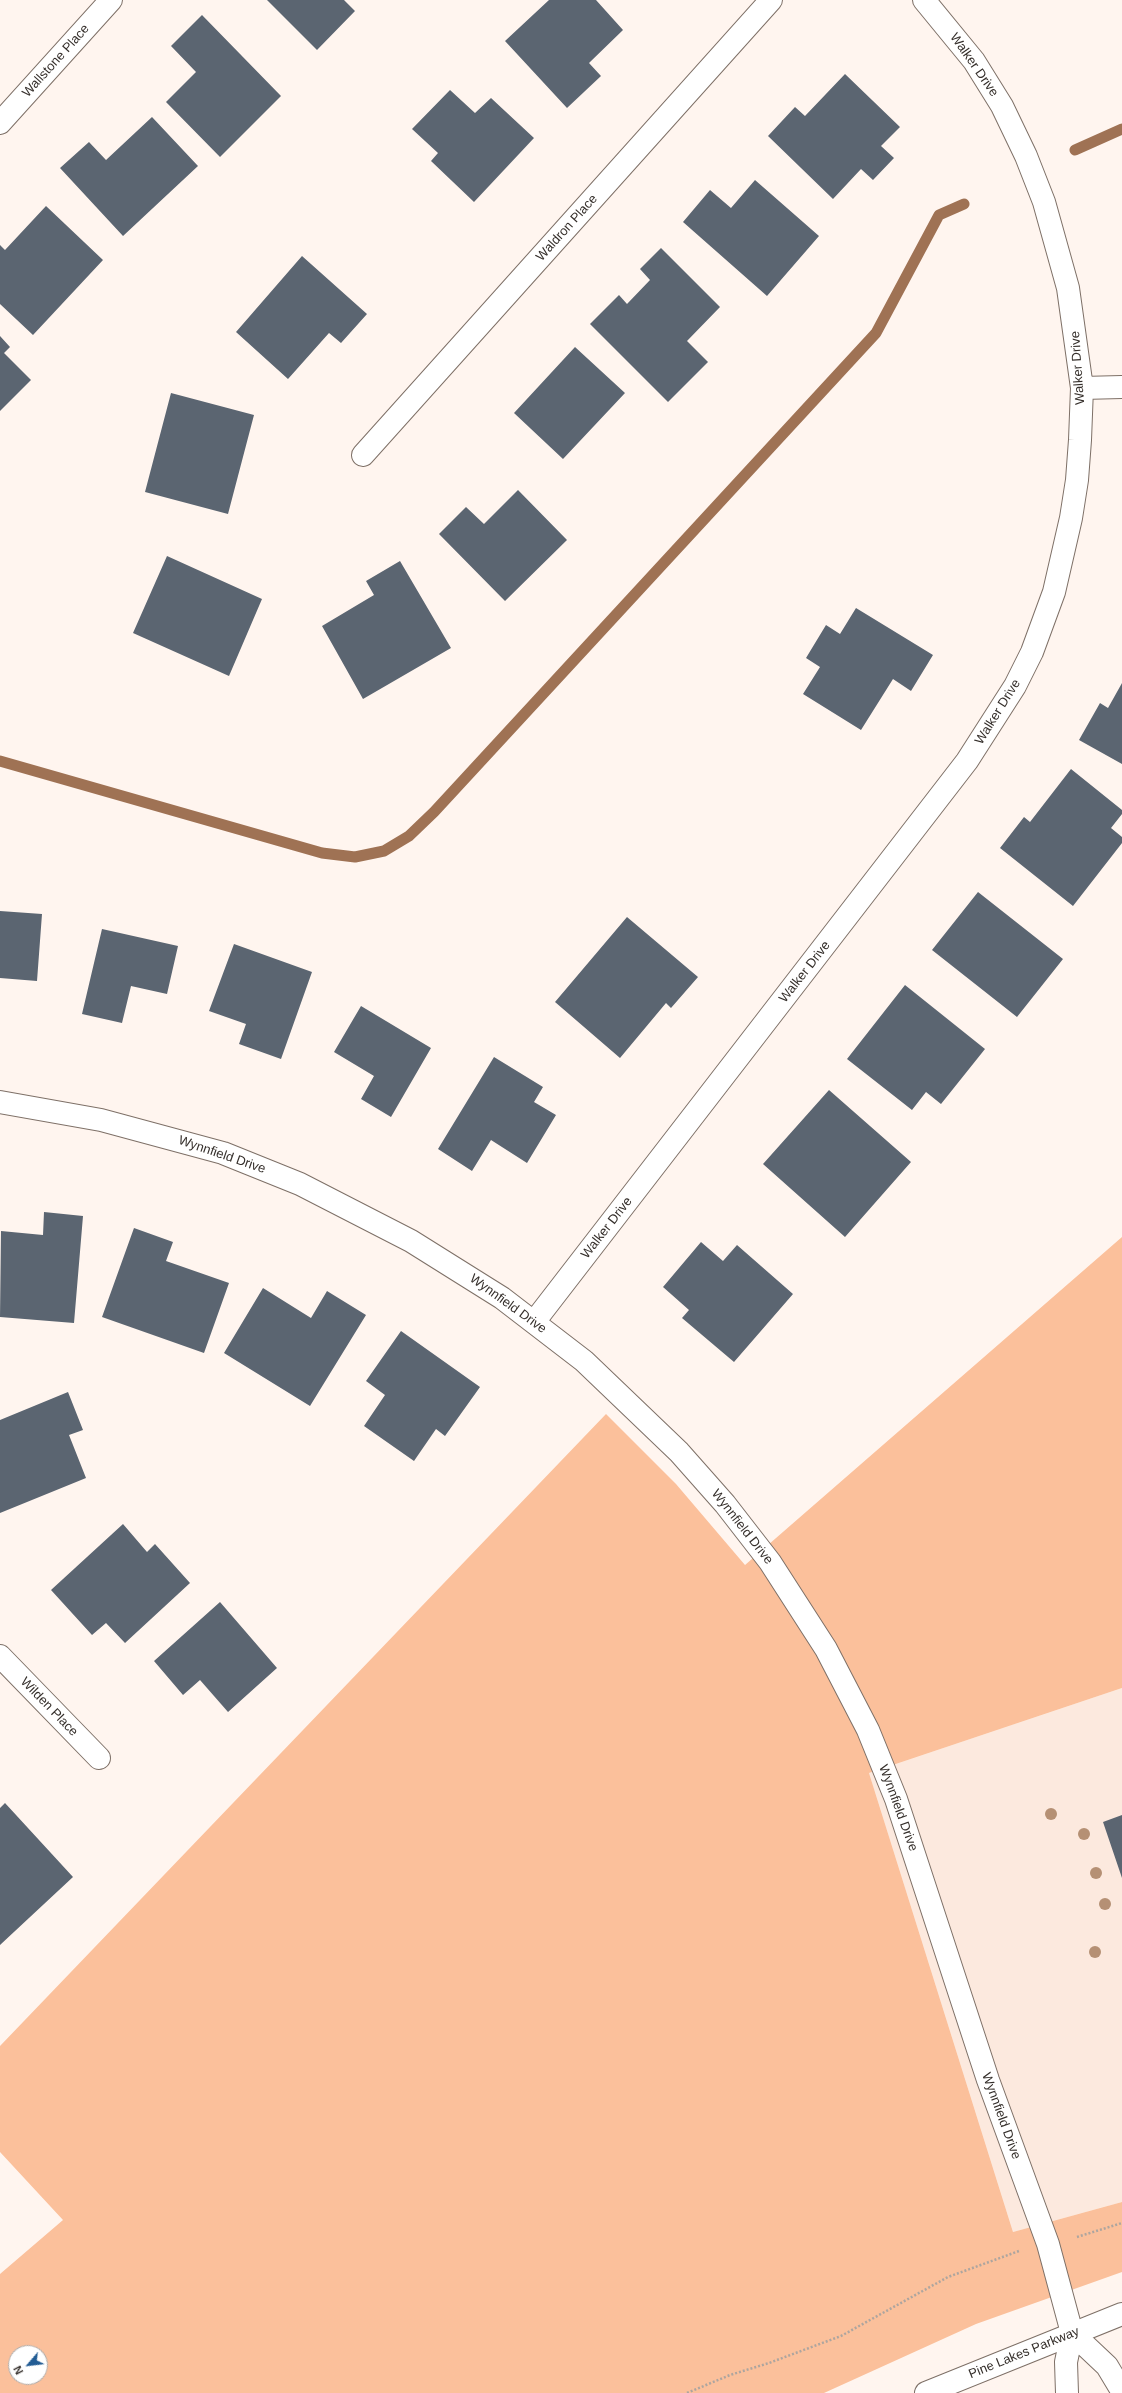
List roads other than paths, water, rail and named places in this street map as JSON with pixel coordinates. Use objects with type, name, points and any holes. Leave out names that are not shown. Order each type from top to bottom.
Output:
[{"type":"street","name":"Wallstone Place","points":[[0,123],[111,0]]},
{"type":"street","name":"Waldron Place","points":[[363,455],[772,0]]},
{"type":"street","name":"Walker Drive","points":[[534,1322],[935,804],[984,736],[1015,686],[1043,624],[1063,555],[1077,480],[1082,388],[1068,288],[1044,202],[1026,156],[1002,106],[974,61],[924,0]]},
{"type":"street","points":[[1082,388],[1122,387]]},
{"type":"street","name":"Wynnfield Drive","points":[[0,1102],[64,1112],[140,1129],[222,1153],[261,1168],[342,1204],[411,1241],[502,1298],[534,1322],[620,1393],[679,1452],[712,1488],[752,1538],[797,1603],[826,1649],[855,1703],[881,1760],[905,1824],[988,2080],[1048,2244],[1072,2333]]},
{"type":"street","name":"Wilden Place","points":[[0,1656],[99,1758]]},
{"type":"street","name":"Pine Lakes Parkway","points":[[926,2393],[1122,2314]]},
{"type":"street","points":[[1072,2333],[1107,2366],[1122,2391]]},
{"type":"street","points":[[1067,2393],[1066,2362],[1072,2333]]},
{"type":"waterway","points":[[1075,150],[1122,129]]},
{"type":"waterway","points":[[0,761],[322,853],[355,857],[384,851],[409,836],[434,812],[876,333],[939,215],[964,204]]}]
